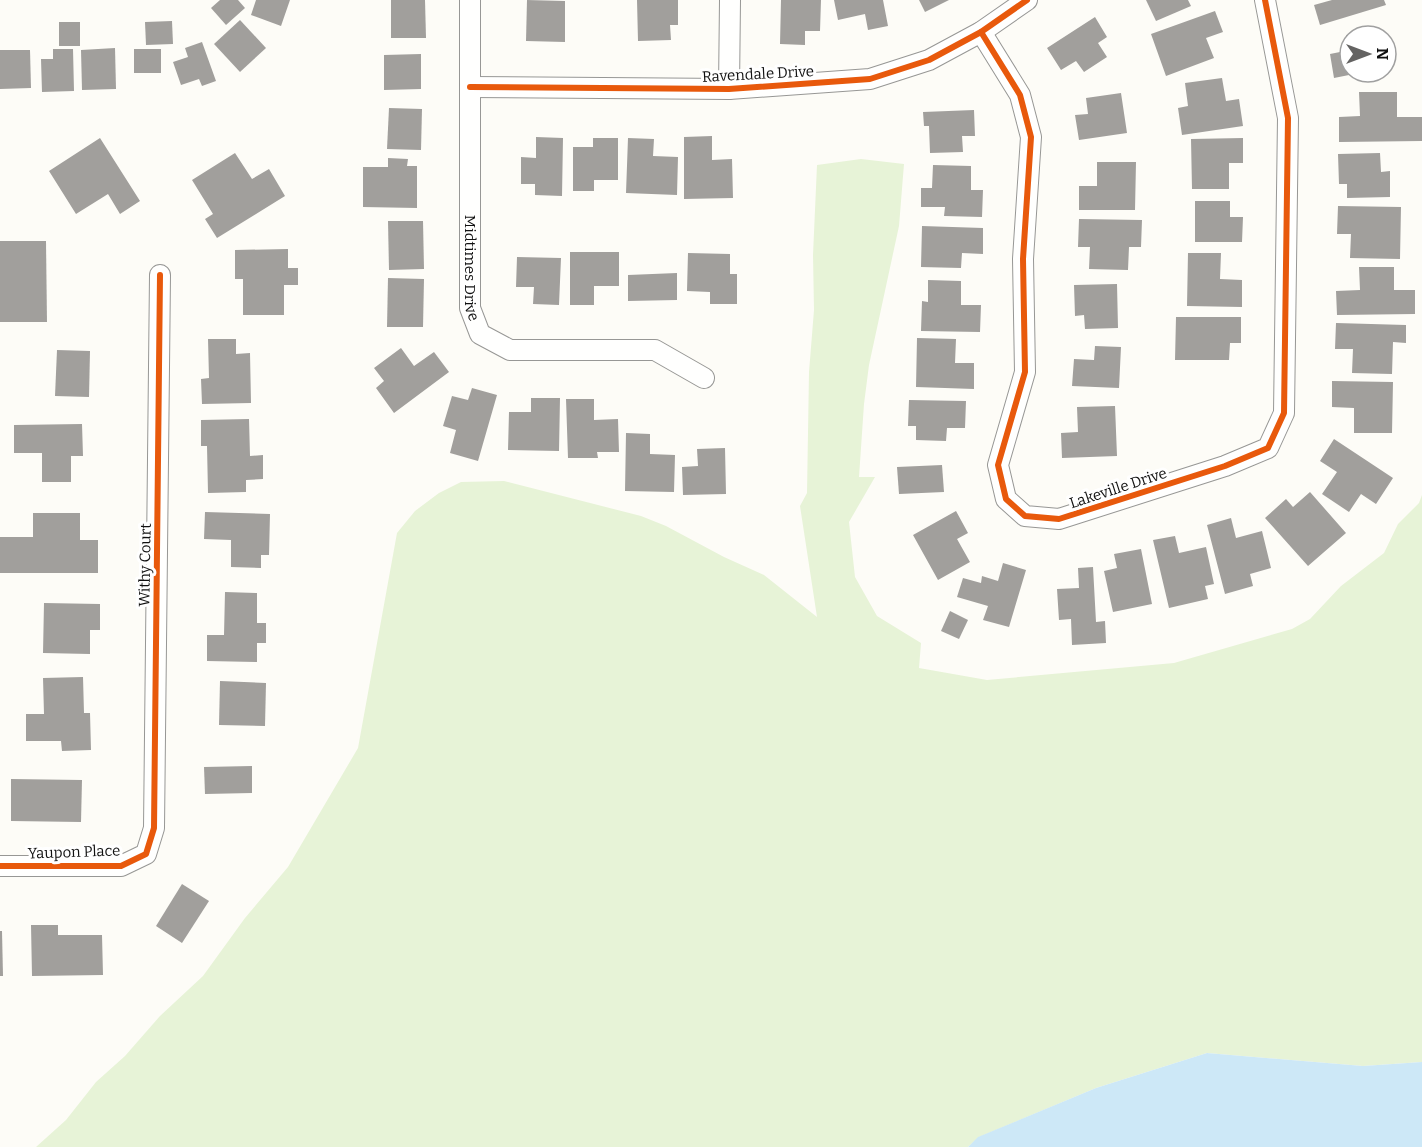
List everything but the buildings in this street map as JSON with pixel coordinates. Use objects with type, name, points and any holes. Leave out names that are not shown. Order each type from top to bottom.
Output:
[{"type":"street","name":"Midtimes Drive","points":[[470,0],[470,308],[480,334],[510,350],[655,350],[704,378]]},
{"type":"street","points":[[729,89],[730,0]]},
{"type":"street","name":"Ravendale Drive","points":[[470,87],[729,89],[870,80],[929,60],[981,32],[1027,0]]},
{"type":"street","name":"Lakeville Drive","points":[[981,32],[1020,95],[1031,138],[1023,259],[1025,372],[998,465],[1006,499],[1025,516],[1059,519],[1225,466],[1268,448],[1284,413],[1288,118],[1265,0]]},
{"type":"street","name":"Withy Court","points":[[146,854],[154,828],[160,275]]},
{"type":"street","name":"Yaupon Place","points":[[0,866],[121,866],[146,854]]},
{"type":"green space","points":[[861,159],[904,164],[899,226],[869,365],[864,404],[859,477],[875,477],[849,522],[855,577],[877,616],[921,643],[919,668],[987,680],[1174,663],[1292,629],[1310,619],[1341,586],[1384,553],[1398,524],[1419,503],[1422,495],[1422,1062],[1363,1066],[1207,1053],[1096,1088],[979,1137],[968,1147],[36,1147],[66,1120],[96,1082],[125,1056],[160,1016],[203,976],[245,918],[288,867],[358,748],[397,533],[415,511],[439,493],[461,482],[504,481],[641,516],[764,575],[817,617],[800,506],[807,493],[817,165]]},
{"type":"water","points":[[1207,1053],[1363,1066],[1422,1062],[1422,1147],[968,1147],[978,1137],[1096,1088]]},
{"type":"cycle path","points":[[470,87],[729,89],[870,79],[929,60],[981,32],[1027,0]]},
{"type":"cycle path","points":[[981,32],[1020,95],[1031,137],[1023,259],[1025,372],[998,465],[1006,499],[1025,516],[1059,519],[1225,466],[1268,448],[1284,413],[1288,118],[1265,0]]},
{"type":"cycle path","points":[[0,866],[121,866],[146,854],[154,828],[160,275]]}]
